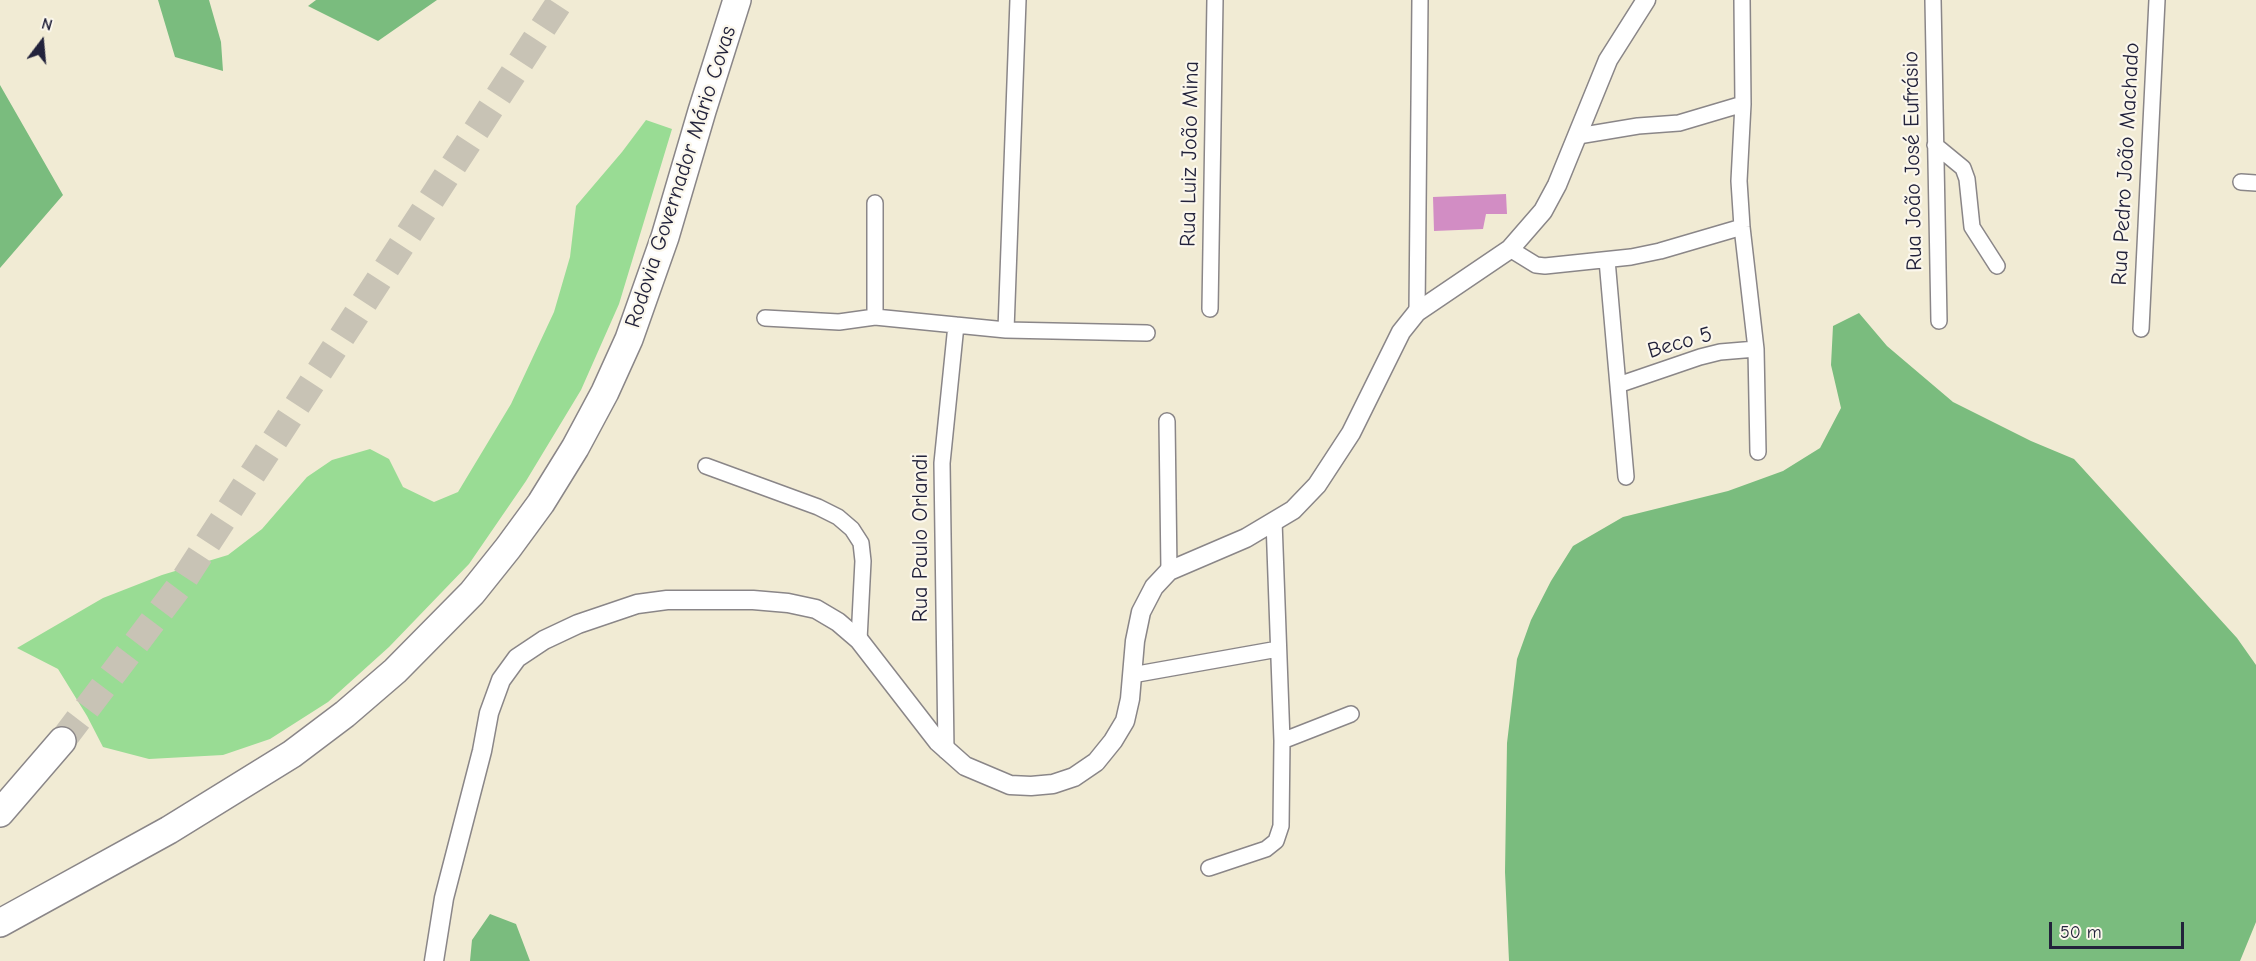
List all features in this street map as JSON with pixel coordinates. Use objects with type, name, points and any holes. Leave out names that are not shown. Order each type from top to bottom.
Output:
[{"type":"highway","name":"Rodovia Governador Mário Covas","points":[[0,923],[169,830],[292,754],[345,714],[395,671],[472,593],[508,548],[542,503],[575,448],[605,392],[629,339],[665,237],[737,0]]},
{"type":"highway","points":[[0,813],[62,741]]},
{"type":"street","points":[[1006,330],[1018,0]]},
{"type":"street","name":"Rua Luiz João Mina","points":[[1210,309],[1215,0]]},
{"type":"street","points":[[1417,312],[1420,0]]},
{"type":"street","points":[[1742,0],[1743,104],[1739,181],[1756,349],[1758,452]]},
{"type":"street","name":"Rua João José Eufrásio","points":[[1933,0],[1939,321]]},
{"type":"street","name":"Rua Pedro João Machado","points":[[2141,330],[2157,0]]},
{"type":"street","points":[[434,961],[444,898],[482,752],[489,713],[501,680],[517,658],[543,640],[578,624],[637,604],[667,600],[788,603],[816,609],[838,622],[859,640],[946,751],[965,766],[1010,785],[1053,784],[1074,777],[1096,762],[1125,722],[1141,612],[1154,587],[1170,571],[1187,561],[1246,538],[1293,510],[1317,485],[1336,459],[1393,347],[1417,312],[1509,249],[1543,211],[1578,136],[1608,60],[1643,1]]},
{"type":"street","points":[[1578,136],[1638,126],[1679,123],[1743,104]]},
{"type":"street","points":[[1935,145],[1963,168],[1967,178],[1972,227],[1997,266]]},
{"type":"street","points":[[875,203],[875,317]]},
{"type":"street","points":[[1509,249],[1536,265],[1545,267],[1607,261],[1660,251],[1742,227]]},
{"type":"street","points":[[1607,261],[1626,477]]},
{"type":"street","points":[[765,318],[838,322],[875,317],[1006,330],[1147,333]]},
{"type":"street","name":"Rua Paulo Orlandi","points":[[946,751],[942,463],[956,325]]},
{"type":"street","name":"Beco 5","points":[[1618,386],[1700,357],[1720,352],[1756,349]]},
{"type":"street","points":[[1167,421],[1170,571]]},
{"type":"street","points":[[706,466],[818,507],[838,517],[852,529],[861,543],[859,640]]},
{"type":"street","points":[[1209,868],[1266,849],[1276,841],[1281,826],[1282,741],[1274,521]]},
{"type":"street","points":[[1132,675],[1278,649]]},
{"type":"street","points":[[1282,741],[1351,714]]},
{"type":"green space","points":[[158,0],[209,0],[221,42],[223,71],[175,57]]},
{"type":"green space","points":[[316,0],[437,0],[378,41],[308,6]]},
{"type":"green space","points":[[0,85],[63,195],[0,268]]},
{"type":"green space","points":[[646,120],[672,129],[619,304],[581,390],[526,481],[469,564],[389,647],[328,702],[270,739],[223,755],[149,759],[103,747],[58,669],[17,648],[103,598],[162,575],[228,555],[262,529],[307,477],[332,460],[370,449],[389,459],[403,487],[434,502],[458,492],[511,404],[554,312],[570,257],[576,206]]},
{"type":"green space","points":[[1859,313],[1887,346],[1953,402],[2031,441],[2074,459],[2237,638],[2256,665],[2256,922],[2240,961],[1509,961],[1505,872],[1507,743],[1517,659],[1531,620],[1551,581],[1573,546],[1623,517],[1728,491],[1783,471],[1820,448],[1841,408],[1831,365],[1833,326]]},
{"type":"green space","points":[[490,914],[516,924],[530,961],[470,961],[472,940]]},
{"type":"building","points":[[1506,194],[1507,214],[1486,214],[1483,229],[1434,231],[1433,197]]},
{"type":"tunnel","points":[[62,741],[181,584],[561,0]]}]
